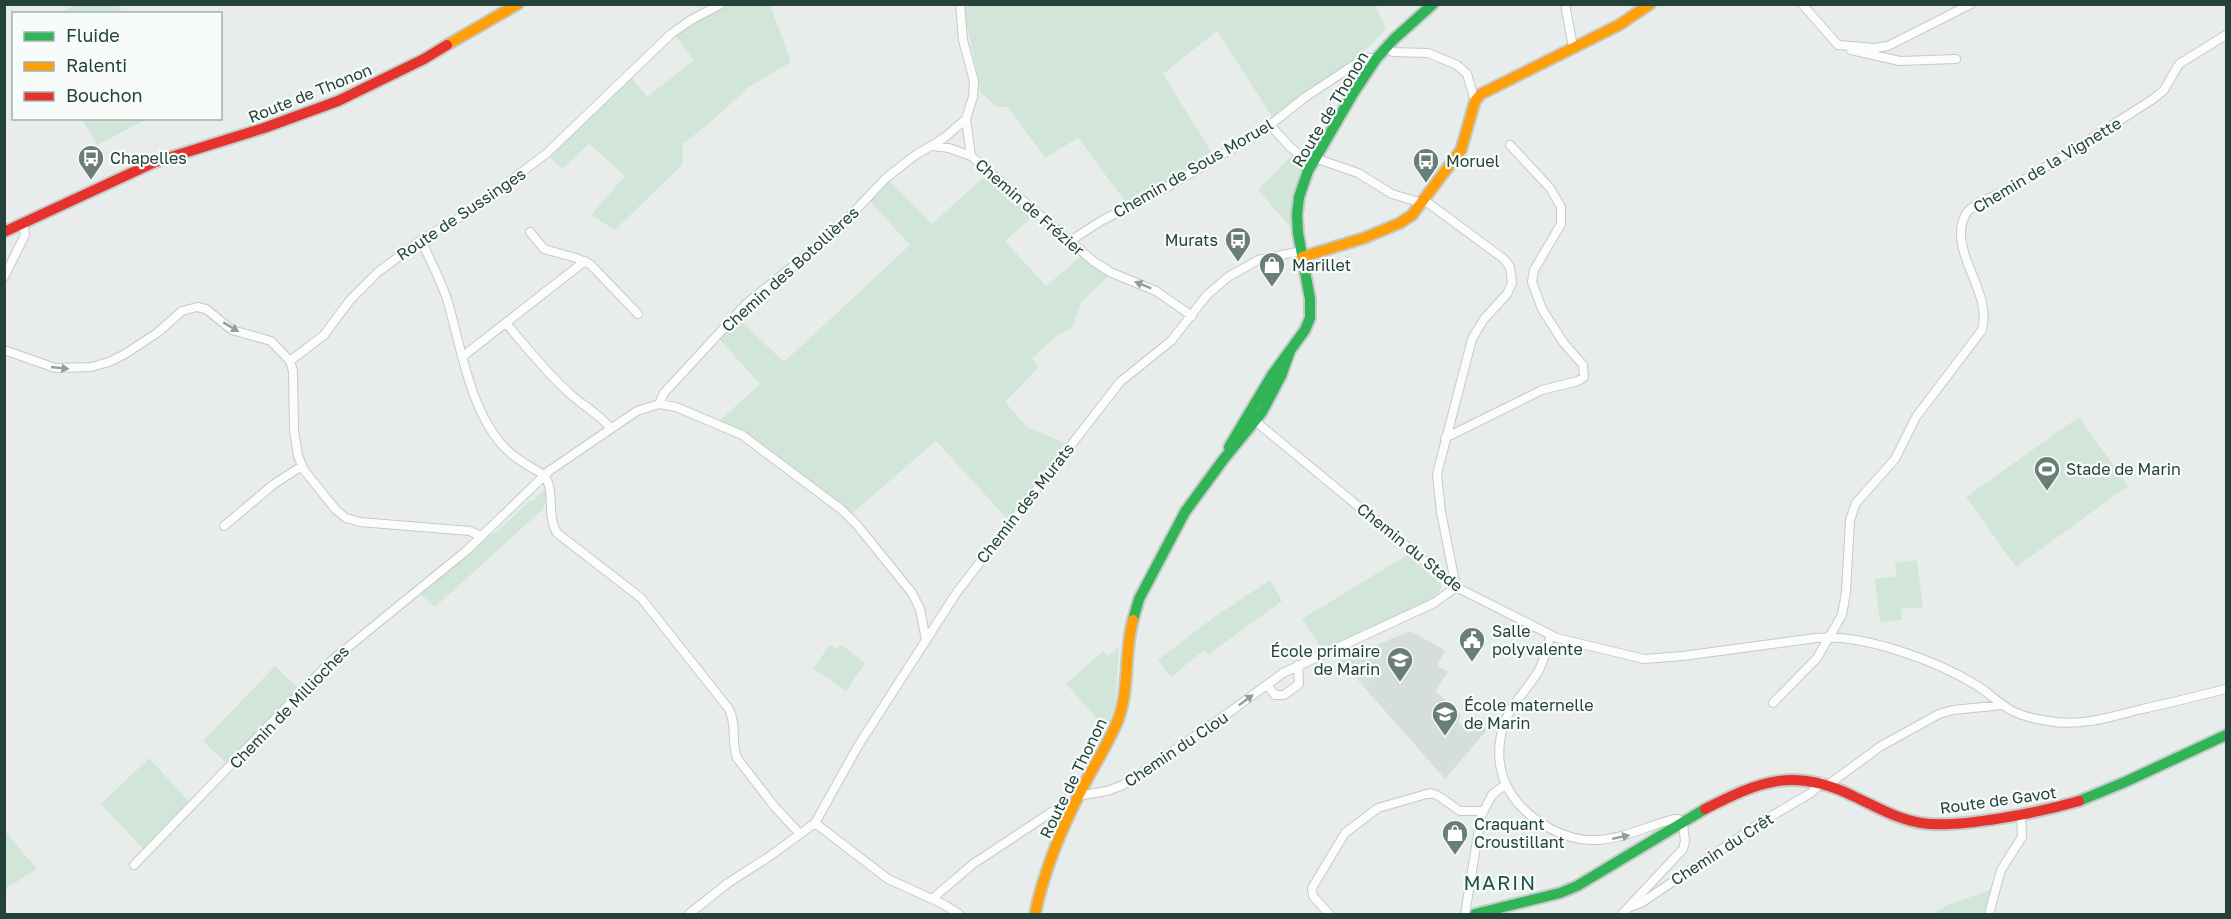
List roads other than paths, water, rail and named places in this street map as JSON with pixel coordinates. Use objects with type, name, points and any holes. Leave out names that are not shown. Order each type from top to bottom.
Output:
[{"type":"street","name":"Route de Thonon","points":[[4,232],[155,162],[264,128],[349,96],[424,59],[518,4]]},
{"type":"street","name":"Route de Sussinges","points":[[290,361],[324,335],[346,305],[372,277],[421,240],[469,212],[547,153],[672,33],[721,4]]},
{"type":"street","name":"Chemin de Frézier","points":[[960,4],[961,30],[974,89],[966,119],[971,156],[1080,250],[1107,270],[1156,291],[1192,316]]},
{"type":"street","name":"Route de Thonon","points":[[1035,915],[1041,884],[1076,801],[1118,719],[1123,695],[1128,637],[1139,599],[1176,527],[1222,460],[1234,438],[1252,419],[1272,375],[1305,330],[1311,312],[1297,224],[1297,206],[1301,188],[1313,160],[1376,59],[1433,4]]},
{"type":"street","points":[[1565,4],[1573,47]]},
{"type":"street","points":[[1475,101],[1485,91],[1619,26],[1650,4]]},
{"type":"street","points":[[1802,4],[1838,45],[1851,50],[1893,60],[1956,59]]},
{"type":"street","points":[[1838,45],[1888,46],[1971,4]]},
{"type":"street","name":"Chemin de la Vignette","points":[[1773,704],[1811,665],[1842,615],[1846,600],[1853,509],[1895,459],[1916,417],[1982,330],[1983,306],[1961,237],[1965,215],[1974,206],[2017,184],[2153,99],[2164,90],[2179,64],[2226,35]]},
{"type":"street","points":[[1302,254],[1353,242],[1400,223],[1412,215],[1464,145],[1475,101],[1467,74],[1457,65],[1428,53],[1393,52],[1386,47]]},
{"type":"street","name":"Chemin de Sous Moruel","points":[[1070,241],[1101,221],[1214,160],[1270,125],[1355,63],[1366,58],[1376,59]]},
{"type":"street","name":"Chemin des Botollières","points":[[659,404],[664,393],[747,303],[832,235],[886,178],[914,156],[933,146],[966,119]]},
{"type":"street","points":[[1270,125],[1291,148],[1313,160],[1358,173],[1392,194],[1423,201],[1504,259],[1510,267],[1513,278],[1510,289],[1484,319],[1472,339],[1438,468],[1437,485],[1456,587]]},
{"type":"street","points":[[1445,438],[1542,390],[1574,382],[1584,376],[1583,365],[1563,342],[1542,309],[1532,282],[1533,270],[1562,224],[1561,207],[1550,188],[1510,145]]},
{"type":"street","points":[[933,146],[949,148],[971,156]]},
{"type":"street","points":[[4,277],[25,235],[23,223]]},
{"type":"street","points":[[530,232],[541,247],[548,251],[585,261],[638,314]]},
{"type":"street","points":[[421,240],[444,292],[475,397],[498,439],[512,454],[544,475],[548,481],[553,525],[557,533],[628,587],[646,605],[729,709],[733,721],[737,758],[800,834]]},
{"type":"street","name":"Chemin des Murats","points":[[815,823],[858,746],[969,576],[1109,394],[1171,341],[1217,286],[1241,268],[1270,256],[1302,254]]},
{"type":"street","points":[[462,357],[585,261]]},
{"type":"street","points":[[4,350],[55,368],[91,367],[125,354],[157,333],[179,313],[196,307],[206,309],[232,330],[265,339],[279,348],[290,361],[293,371],[295,441],[302,466],[332,506],[346,518],[368,523],[470,531],[481,536]]},
{"type":"street","points":[[506,323],[555,380],[610,428]]},
{"type":"street","points":[[659,404],[685,411],[742,435],[842,510],[874,545],[912,593],[920,609],[926,640]]},
{"type":"street","name":"Chemin de Millioches","points":[[134,865],[220,779],[330,661],[454,562],[544,475],[610,428],[645,408],[659,404]]},
{"type":"street","name":"Chemin du Stade","points":[[1252,419],[1456,587],[1571,643],[1644,659],[1830,637],[1878,645],[1936,666],[1976,685],[2015,712],[2055,722],[2083,723],[2226,689]]},
{"type":"street","points":[[224,526],[274,484],[302,466]]},
{"type":"street","name":"Chemin du Clou","points":[[932,899],[966,868],[1059,807],[1123,785],[1298,665],[1434,603],[1456,587]]},
{"type":"street","points":[[1551,635],[1539,670],[1513,706],[1504,723],[1499,753],[1501,772],[1514,800],[1524,811],[1564,835],[1584,840],[1600,840],[1630,835],[1674,819],[1683,823],[1685,841],[1683,849],[1629,907]]},
{"type":"street","points":[[1267,685],[1275,695],[1284,695],[1299,684],[1298,665]]},
{"type":"street","name":"Chemin du Crêt","points":[[1622,915],[1629,907],[1641,903],[1767,818],[1815,791],[1881,746],[1939,714],[1953,710],[2003,705]]},
{"type":"street","name":"Route de Gavot","points":[[1475,915],[1568,890],[1720,800],[1779,780],[1805,778],[1825,783],[1893,815],[1922,823],[1951,824],[2021,814],[2092,797],[2226,735]]},
{"type":"street","points":[[1465,915],[1483,811],[1492,795],[1506,784]]},
{"type":"street","points":[[1329,915],[1313,896],[1312,888],[1345,833],[1372,811],[1390,803],[1430,793],[1437,795],[1460,811],[1467,813],[1483,811]]},
{"type":"street","points":[[1989,915],[2001,870],[2022,837],[2021,814]]},
{"type":"street","points":[[689,915],[728,883],[815,823],[888,879],[932,899],[959,915]]},
{"type":"place","name":"Chapelles","points":[[91,181]]},
{"type":"place","name":"Moruel","points":[[1426,184]]},
{"type":"place","name":"Murats","points":[[1238,263]]},
{"type":"place","name":"Marillet","points":[[1272,288]]},
{"type":"place","name":"Stade de Marin","points":[[2047,492]]},
{"type":"place","name":"Salle polyvalente","points":[[1472,663]]},
{"type":"place","name":"École primaire de Marin","points":[[1400,683]]},
{"type":"place","name":"École maternelle de Marin","points":[[1445,737]]},
{"type":"place","name":"Craquant Croustillant","points":[[1455,856]]},
{"type":"district","name":"MARIN","points":[[1500,883]]}]
